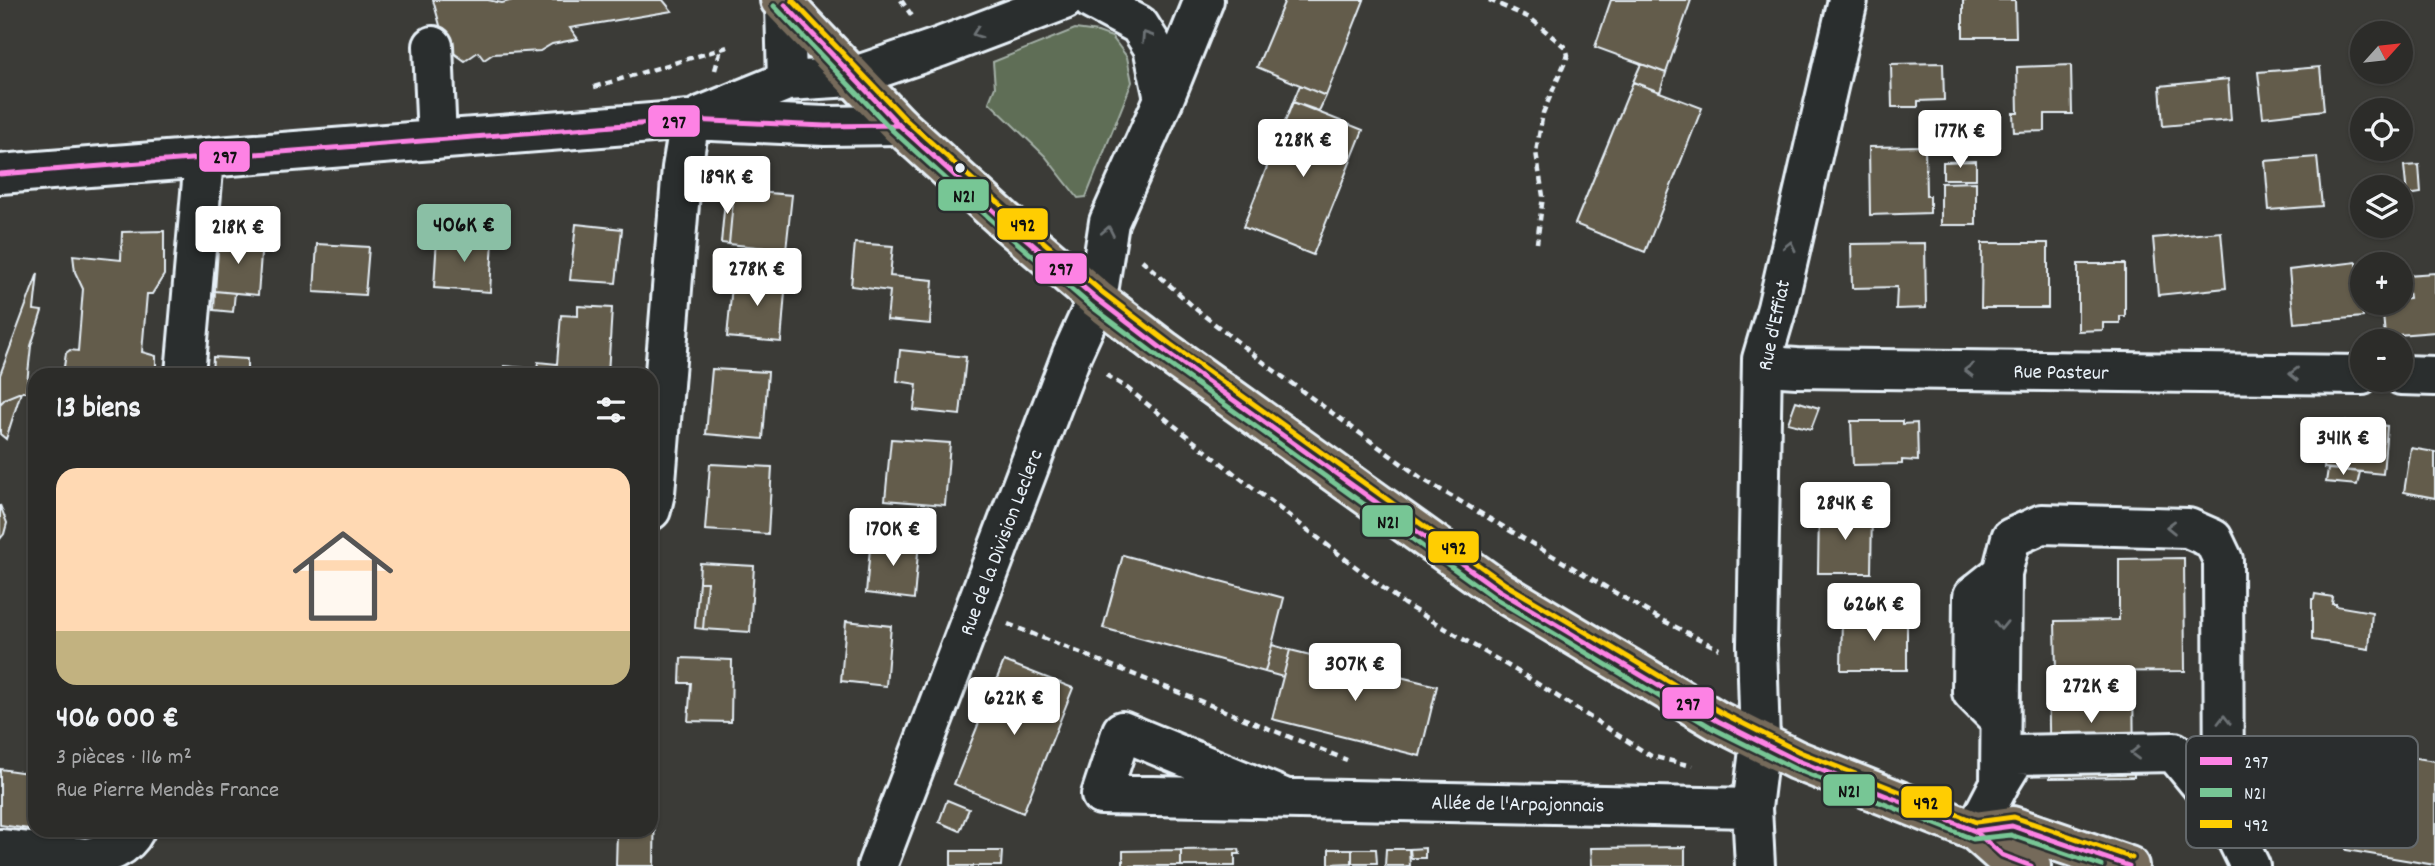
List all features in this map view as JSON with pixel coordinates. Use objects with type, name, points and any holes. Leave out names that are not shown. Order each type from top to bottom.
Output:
[{"type":"main road","points":[[783,2],[898,125],[1097,299],[1500,592],[1718,721],[1796,760],[1975,831],[2002,855],[2031,866]]},
{"type":"main road","points":[[1975,831],[2012,826],[2129,866]]},
{"type":"street","points":[[690,120],[787,81],[852,77],[1064,0]]},
{"type":"street","points":[[1092,0],[1139,25],[1153,47],[1164,99]]},
{"type":"street","name":"Rue de la Division Leclerc","points":[[877,866],[1072,354],[1097,299],[1109,222],[1164,99],[1204,0]]},
{"type":"street","name":"Rue d'Effiat","points":[[1755,866],[1753,795],[1760,742],[1757,668],[1762,359],[1777,308],[1848,0]]},
{"type":"street","points":[[783,2],[787,81]]},
{"type":"street","points":[[433,46],[438,140]]},
{"type":"street","points":[[658,457],[682,168],[690,120]]},
{"type":"street","points":[[0,174],[690,120],[825,126],[898,125]]},
{"type":"street","points":[[185,368],[204,159]]},
{"type":"street","name":"Rue Pasteur","points":[[1762,359],[1782,367],[1797,368],[2350,375]]},
{"type":"street","points":[[2413,376],[2435,376]]},
{"type":"street","points":[[2000,783],[2002,573],[2011,538],[2042,524],[2188,528],[2213,539],[2223,560],[2224,736]]},
{"type":"street","points":[[1975,831],[2017,755],[2174,752],[2186,767]]},
{"type":"street","name":"Allée de l'Arpajonnais","points":[[1284,798],[1753,795]]},
{"type":"street","points":[[0,849],[87,858],[117,848],[129,837]]},
{"type":"street","points":[[2241,848],[2250,866]]},
{"type":"path","points":[[901,0],[911,16]]},
{"type":"path","points":[[1489,0],[1530,18],[1566,48],[1568,55],[1543,113],[1536,152],[1543,196],[1537,243]]},
{"type":"path","points":[[586,89],[731,46]]},
{"type":"path","points":[[1109,222],[1138,257],[1197,310],[1272,369],[1424,480],[1660,619],[1757,668]]},
{"type":"path","points":[[1072,354],[1127,388],[1404,604],[1527,677],[1651,756],[1753,795]]},
{"type":"path","points":[[974,611],[1353,762]]},
{"type":"green space","points":[[1075,29],[1112,37],[1127,57],[1132,82],[1086,197],[1078,198],[1045,156],[989,102],[995,87],[993,62]]},
{"type":"building","points":[[433,0],[488,0],[502,3],[513,0],[663,0],[672,11],[570,28],[578,39],[552,44],[540,51],[493,54],[484,60],[478,52],[465,61],[451,51],[444,40]]},
{"type":"building","points":[[1285,0],[1364,0],[1326,96],[1257,67]]},
{"type":"building","points":[[1611,0],[1691,0],[1666,73],[1595,47]]},
{"type":"building","points":[[1963,0],[2015,0],[2016,37],[1963,37]]},
{"type":"building","points":[[1943,63],[1944,100],[1918,101],[1918,107],[1892,107],[1891,64]]},
{"type":"building","points":[[1641,64],[1666,73],[1660,92],[1633,82]]},
{"type":"building","points":[[2071,65],[2072,114],[2045,114],[2045,131],[2014,132],[2013,113],[2018,113],[2017,67]]},
{"type":"building","points":[[2320,67],[2324,110],[2263,117],[2258,72]]},
{"type":"building","points":[[2228,79],[2231,120],[2163,126],[2160,86]]},
{"type":"building","points":[[1633,82],[1702,108],[1645,252],[1575,224]]},
{"type":"building","points":[[1300,85],[1326,96],[1319,111],[1293,102]]},
{"type":"building","points":[[1293,102],[1363,130],[1313,255],[1243,227]]},
{"type":"building","points":[[1925,146],[1926,196],[1930,196],[1930,213],[1870,215],[1869,147]]},
{"type":"building","points":[[2317,157],[2322,206],[2269,210],[2265,161]]},
{"type":"building","points":[[1976,161],[1976,179],[1943,179],[1943,162]]},
{"type":"building","points":[[2419,165],[2421,193],[2413,194],[2413,175],[2405,175],[2404,166]]},
{"type":"building","points":[[1976,182],[1976,225],[1941,225],[1941,183]]},
{"type":"building","points":[[726,189],[734,190],[729,244],[721,243]]},
{"type":"building","points":[[734,190],[792,195],[786,250],[729,244]]},
{"type":"building","points":[[576,224],[622,229],[616,283],[570,280]]},
{"type":"building","points":[[219,229],[262,233],[261,241],[219,237]]},
{"type":"building","points":[[164,231],[164,275],[152,294],[147,294],[142,352],[156,356],[156,368],[64,368],[66,353],[70,350],[78,351],[83,289],[75,272],[73,255],[121,260],[122,232]]},
{"type":"building","points":[[2221,232],[2226,288],[2158,295],[2153,238]]},
{"type":"building","points":[[219,237],[262,241],[258,295],[215,291]]},
{"type":"building","points":[[437,237],[493,240],[490,292],[434,288]]},
{"type":"building","points":[[855,243],[893,246],[890,276],[933,280],[930,324],[887,320],[890,291],[851,286]]},
{"type":"building","points":[[1925,243],[1926,308],[1896,309],[1897,287],[1852,288],[1851,244]]},
{"type":"building","points":[[1982,243],[2048,243],[2048,308],[1981,308]]},
{"type":"building","points":[[317,244],[369,247],[365,295],[314,292]]},
{"type":"building","points":[[2350,263],[2350,315],[2363,317],[2294,323],[2289,270]]},
{"type":"building","points":[[2078,264],[2125,264],[2125,316],[2120,316],[2120,323],[2103,323],[2103,330],[2078,331]]},
{"type":"building","points":[[38,273],[34,310],[42,311],[31,346],[26,392],[6,398],[0,404],[0,375]]},
{"type":"building","points":[[2435,273],[2435,332],[2413,334],[2413,329],[2384,329],[2383,315],[2413,315],[2413,275]]},
{"type":"building","points":[[733,275],[786,279],[781,342],[727,337]]},
{"type":"building","points":[[215,291],[235,293],[233,312],[214,310]]},
{"type":"building","points":[[578,306],[612,308],[608,368],[537,368],[538,362],[557,364],[561,315],[578,316]]},
{"type":"building","points":[[900,350],[966,357],[960,415],[914,410],[917,384],[897,381]]},
{"type":"building","points":[[213,357],[247,359],[247,368],[212,368]]},
{"type":"building","points":[[712,369],[768,372],[763,439],[706,434]]},
{"type":"building","points":[[21,392],[6,439],[0,434],[0,404],[6,398]]},
{"type":"building","points":[[1796,401],[1819,408],[1811,429],[1788,423]]},
{"type":"building","points":[[2328,420],[2387,426],[2383,474],[2324,468]]},
{"type":"building","points":[[1851,421],[1917,423],[1918,461],[1853,465]]},
{"type":"building","points":[[891,439],[950,443],[945,505],[885,500]]},
{"type":"building","points":[[2411,448],[2435,452],[2435,498],[2404,492]]},
{"type":"building","points":[[710,464],[772,467],[768,534],[705,530]]},
{"type":"building","points":[[2328,469],[2360,472],[2357,485],[2326,482]]},
{"type":"building","points":[[0,505],[7,523],[0,539]]},
{"type":"building","points":[[1819,510],[1872,511],[1871,573],[1818,573]]},
{"type":"building","points":[[871,537],[919,541],[914,599],[866,593]]},
{"type":"building","points":[[1123,555],[1284,598],[1265,672],[1103,628]]},
{"type":"building","points":[[2184,558],[2185,671],[2056,672],[2055,621],[2119,620],[2119,559]]},
{"type":"building","points":[[700,563],[754,566],[750,632],[703,629],[707,582],[699,582]]},
{"type":"building","points":[[699,582],[707,582],[703,629],[695,628]]},
{"type":"building","points":[[2315,594],[2333,597],[2332,604],[2336,606],[2372,612],[2369,649],[2312,640],[2312,599]]},
{"type":"building","points":[[1842,616],[1907,617],[1907,670],[1841,670]]},
{"type":"building","points":[[846,621],[891,626],[886,686],[841,681]]},
{"type":"building","points":[[1272,645],[1290,650],[1283,677],[1265,672]]},
{"type":"building","points":[[1290,650],[1437,686],[1420,756],[1272,719]]},
{"type":"building","points":[[681,658],[732,660],[731,722],[688,721],[691,683],[680,683]]},
{"type":"building","points":[[1004,661],[1073,688],[1023,813],[954,784]]},
{"type":"building","points":[[2133,671],[2134,777],[2050,778],[2048,673]]},
{"type":"building","points":[[2418,758],[2435,761],[2435,865],[2346,850],[2418,848]]},
{"type":"building","points":[[0,769],[28,773],[28,829],[0,825]]},
{"type":"building","points":[[947,800],[969,809],[960,831],[939,822]]},
{"type":"building","points":[[617,837],[654,837],[654,866],[616,866]]},
{"type":"building","points":[[1685,847],[1685,866],[1592,866],[1591,848]]},
{"type":"building","points":[[1425,848],[1425,858],[1411,858],[1410,849]]},
{"type":"building","points":[[1239,849],[1240,854],[1235,854],[1235,866],[1181,866],[1181,850]]},
{"type":"building","points":[[1329,849],[1352,849],[1352,863],[1329,864]]},
{"type":"building","points":[[1352,849],[1376,849],[1377,863],[1352,863]]},
{"type":"building","points":[[1386,849],[1409,849],[1410,866],[1385,866]]},
{"type":"building","points":[[1181,850],[1181,866],[1123,866],[1123,851]]},
{"type":"building","points":[[951,851],[1002,851],[1001,866],[951,866]]},
{"type":"transit line","name":"492","points":[[792,0],[905,119],[1102,292],[1170,344],[1505,584],[1722,713],[1800,752],[1976,822],[2014,817],[2132,858]]},
{"type":"transit line","name":"297","points":[[785,5],[899,125],[1005,221],[1097,299],[1165,351],[1500,591],[1718,721],[1796,760],[1975,831],[2002,855],[2031,866]]},
{"type":"transit line","name":"N21","points":[[774,6],[893,131],[1091,306],[1496,599],[1714,729],[1793,768],[1973,839],[2011,835],[2102,866]]},
{"type":"transit line","name":"297","points":[[0,174],[690,120],[825,126],[899,125]]},
{"type":"transit line","name":"297","points":[[1975,831],[2012,826],[2129,866]]}]
